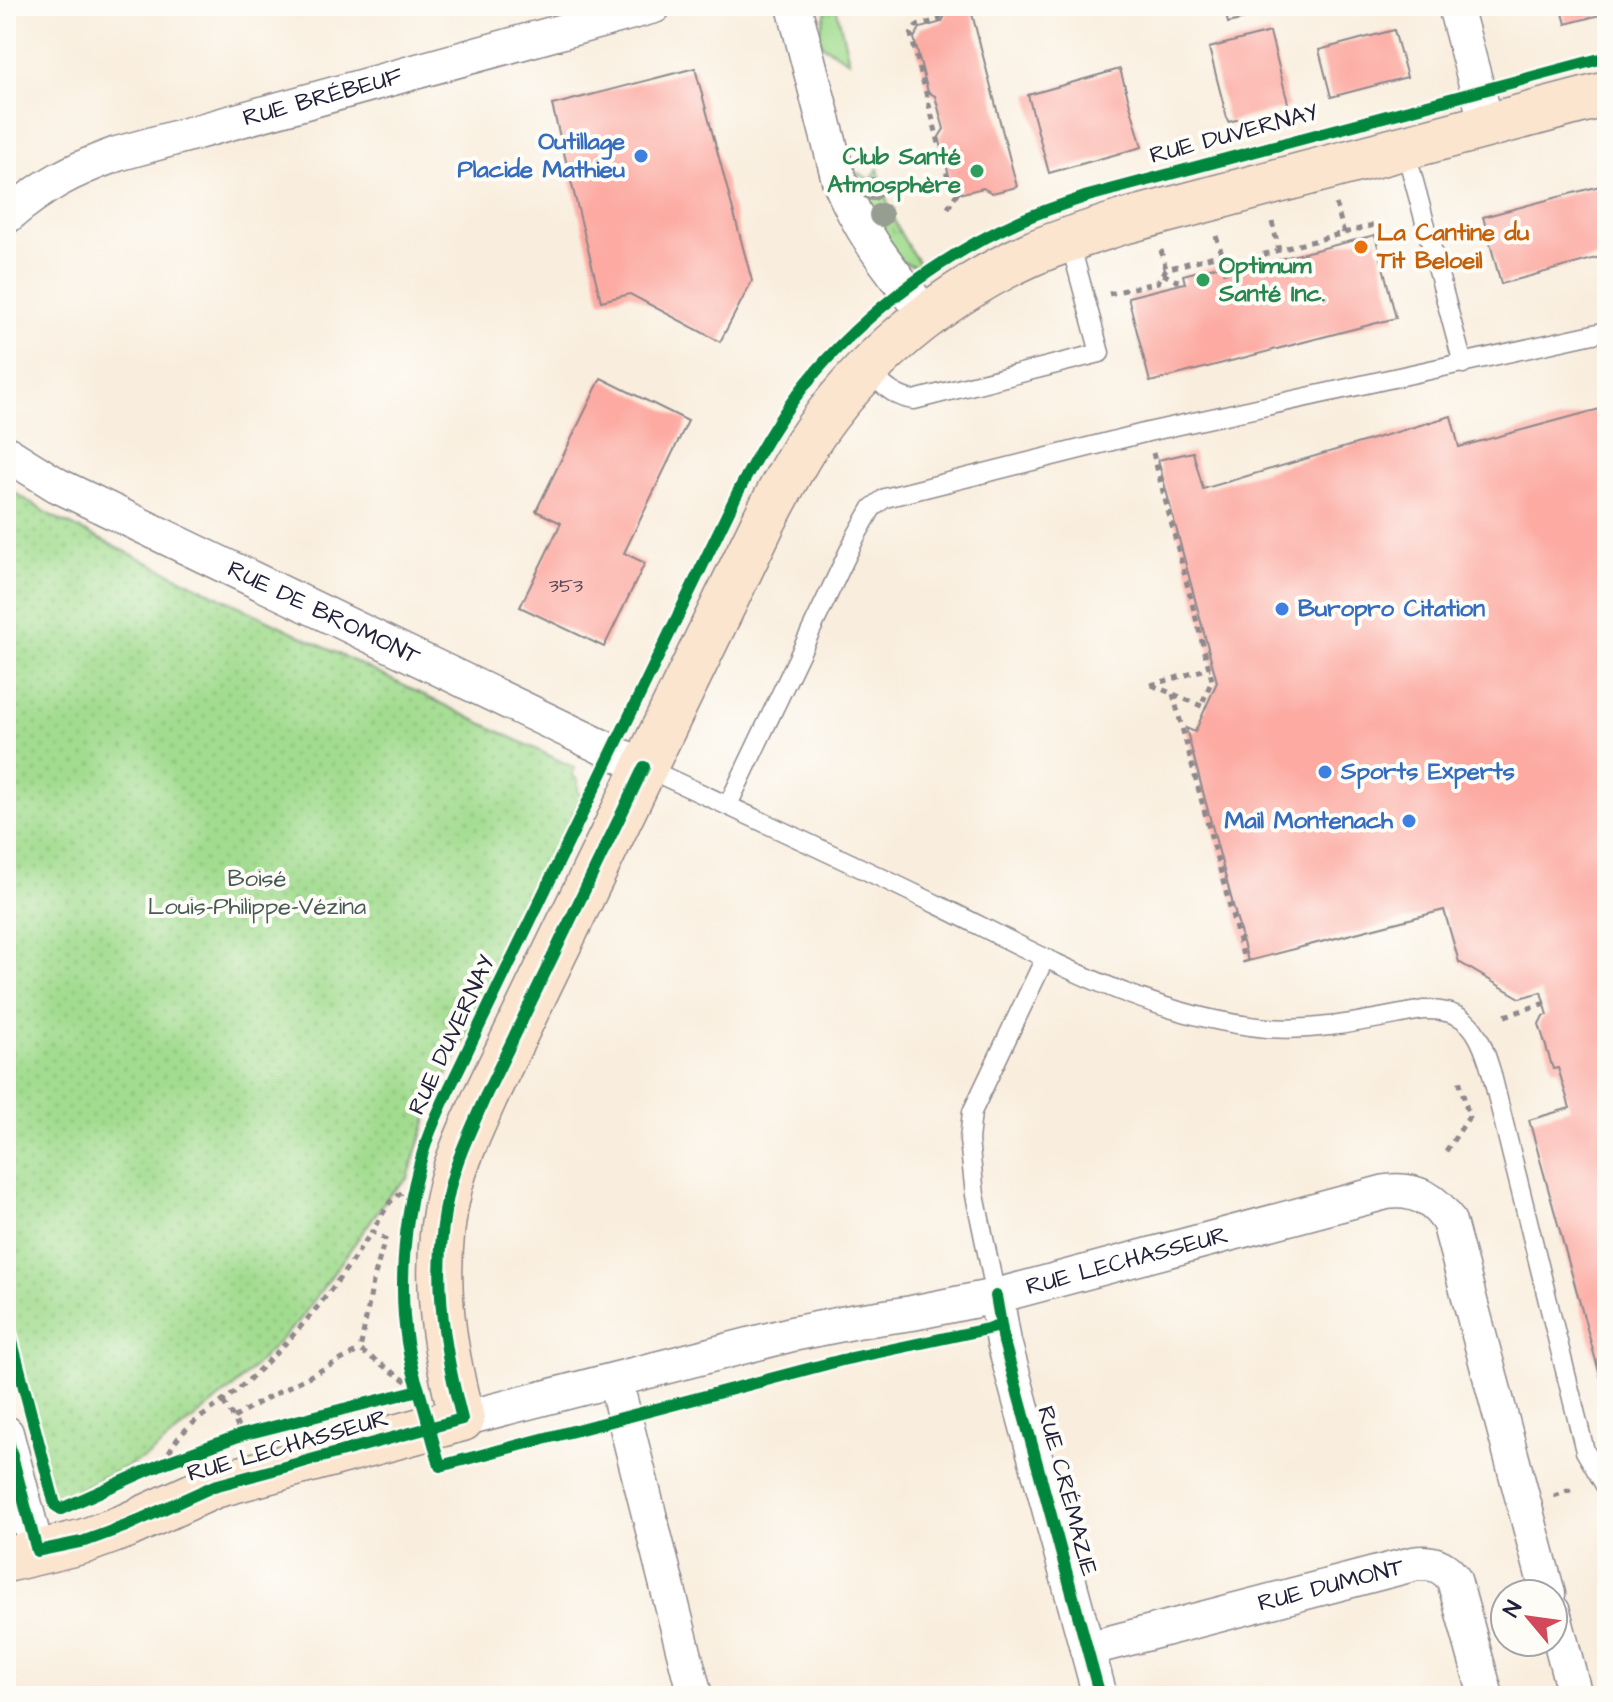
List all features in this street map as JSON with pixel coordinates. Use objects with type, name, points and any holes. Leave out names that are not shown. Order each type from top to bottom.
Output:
[{"type":"street","name":"RUE BRÉBEUF","points":[[6,217],[50,183],[117,154],[654,6]]},
{"type":"street","points":[[794,6],[839,180],[850,207],[880,256],[927,316]]},
{"type":"street","points":[[1455,6],[1487,125]]},
{"type":"street","points":[[438,1412],[450,1373],[440,1308],[441,1249],[450,1188],[466,1142],[751,547],[807,444],[867,371],[927,316],[1000,270],[1069,239],[1607,94]]},
{"type":"street","name":"RUE DE BROMONT","points":[[6,453],[57,485],[644,767]]},
{"type":"street","name":"RUE LECHASSEUR","points":[[21,1556],[85,1541],[214,1486],[438,1412],[615,1380],[792,1334],[996,1296],[1386,1192],[1405,1191],[1432,1201],[1445,1214],[1452,1230],[1544,1578]]},
{"type":"street","name":"RUE CRÉMAZIE","points":[[996,1296],[1004,1342],[1100,1696]]},
{"type":"street","points":[[615,1380],[695,1696]]},
{"type":"street","points":[[6,1433],[21,1556]]},
{"type":"street","name":"RUE DUMONT","points":[[1087,1649],[1413,1564],[1430,1563],[1444,1569],[1454,1580],[1486,1696]]},
{"type":"street","points":[[1565,1658],[1575,1696]]},
{"type":"lane","points":[[1405,148],[1463,364]]},
{"type":"lane","points":[[867,371],[892,392],[914,400],[1100,353],[1069,239]]},
{"type":"lane","points":[[728,805],[856,536],[872,508],[885,498],[1148,432],[1607,331]]},
{"type":"lane","points":[[644,767],[1045,958],[1106,986],[1175,1011],[1252,1026],[1297,1030],[1433,1010],[1453,1014],[1470,1025],[1482,1042],[1491,1071],[1585,1451],[1607,1489]]},
{"type":"lane","points":[[996,1296],[975,1195],[969,1140],[972,1112],[1045,958]]},
{"type":"path","points":[[947,6],[939,20],[916,26],[911,35],[951,190],[958,192],[948,208]]},
{"type":"path","points":[[1335,199],[1344,233]]},
{"type":"path","points":[[1271,217],[1279,250]]},
{"type":"path","points":[[1223,269],[1230,268],[1234,262],[1378,224]]},
{"type":"path","points":[[1355,230],[1358,240]]},
{"type":"path","points":[[1215,231],[1222,254],[1234,262]]},
{"type":"path","points":[[1296,245],[1298,255]]},
{"type":"path","points":[[1123,291],[1158,282],[1164,271],[1160,246]]},
{"type":"path","points":[[1164,271],[1222,254]]},
{"type":"path","points":[[1164,271],[1177,281],[1184,279]]},
{"type":"path","points":[[1156,463],[1210,668],[1212,680],[1203,707],[1151,685],[1210,668]]},
{"type":"path","points":[[1173,694],[1245,963]]},
{"type":"path","points":[[1505,1016],[1545,1003]]},
{"type":"path","points":[[1446,1151],[1469,1117],[1459,1079]]},
{"type":"path","points":[[412,1197],[416,1177]]},
{"type":"path","points":[[164,1463],[175,1439],[223,1402],[268,1361],[316,1310],[352,1263],[390,1202],[416,1177]]},
{"type":"path","points":[[360,1350],[385,1239],[372,1231]]},
{"type":"path","points":[[360,1350],[438,1412]]},
{"type":"path","points":[[234,1418],[360,1350]]},
{"type":"path","points":[[413,1366],[438,1412]]},
{"type":"path","points":[[405,1394],[438,1412]]},
{"type":"path","points":[[223,1402],[241,1435]]},
{"type":"path","points":[[226,1440],[256,1431]]},
{"type":"path","points":[[150,1469],[183,1455]]},
{"type":"path","points":[[1553,1496],[1573,1489]]},
{"type":"green space","points":[[828,6],[836,6],[849,61],[822,45],[819,33]]},
{"type":"green space","points":[[878,168],[894,221],[923,269],[902,262],[873,221],[854,175],[859,173],[871,180]]},
{"type":"green space","name":"Boisé Louis-Philippe-Vézina","points":[[6,487],[52,516],[575,768],[572,775],[578,780],[578,792],[583,795],[430,1110],[408,1178],[390,1194],[299,1321],[237,1384],[147,1457],[49,1501],[6,1339]]},
{"type":"building","points":[[970,6],[1017,187],[992,193],[983,188],[963,193],[952,187],[939,137],[944,129],[935,96],[928,92],[914,38],[920,28],[942,22],[947,11]]},
{"type":"building","points":[[1224,6],[1294,6],[1294,7],[1228,23]]},
{"type":"building","points":[[1561,6],[1607,6],[1607,13],[1566,24]]},
{"type":"building","points":[[1394,30],[1407,77],[1331,97],[1319,50]]},
{"type":"building","points":[[1270,32],[1289,107],[1228,122],[1209,48]]},
{"type":"building","name":"Outillage Placide Mathieu","points":[[695,68],[752,281],[720,342],[630,294],[601,301],[552,105]]},
{"type":"building","points":[[1120,69],[1142,147],[1049,173],[1028,95]]},
{"type":"building","points":[[1607,184],[1607,255],[1501,284],[1483,217]]},
{"type":"building","points":[[1375,235],[1396,318],[1150,382],[1128,297],[1185,283],[1183,275],[1222,265],[1224,273]]},
{"type":"building","points":[[601,378],[688,421],[624,553],[645,563],[604,647],[520,607],[561,523],[536,511]]},
{"type":"building","name":"Mail Montenach","points":[[1607,407],[1606,1397],[1529,1120],[1570,1108],[1558,1068],[1553,1069],[1539,1024],[1543,1016],[1548,1015],[1541,992],[1520,998],[1459,962],[1444,910],[1248,961],[1186,728],[1195,732],[1217,682],[1158,460],[1193,452],[1203,489],[1451,416],[1459,447]]},
{"type":"cycle path","name":"RUE DUVERNAY","points":[[419,1390],[405,1329],[404,1263],[412,1197],[428,1137],[737,494],[778,422],[817,371],[869,318],[928,272],[991,234],[1032,216],[1088,196],[1607,57]]},
{"type":"cycle path","points":[[6,1433],[37,1551],[85,1541],[126,1526],[214,1486],[462,1419],[449,1361],[441,1303],[441,1245],[453,1175],[486,1095],[644,767]]},
{"type":"cycle path","points":[[996,1296],[1004,1342],[1100,1696]]},
{"type":"cycle path","points":[[6,1319],[55,1505],[61,1509],[164,1463],[241,1435],[419,1390],[440,1466],[842,1360],[1001,1326]]},
{"type":"place","name":"Outillage Placide Mathieu","points":[[641,156]]},
{"type":"place","name":"Club Santé Atmosphère","points":[[977,171]]},
{"type":"place","name":"La Cantine du Tit Beloeil","points":[[1361,247]]},
{"type":"place","name":"Optimum Santé Inc.","points":[[1203,280]]},
{"type":"place","name":"Buropro Citation","points":[[1282,609]]},
{"type":"place","name":"Sports Experts","points":[[1325,772]]},
{"type":"place","name":"Mail Montenach","points":[[1409,821]]}]
